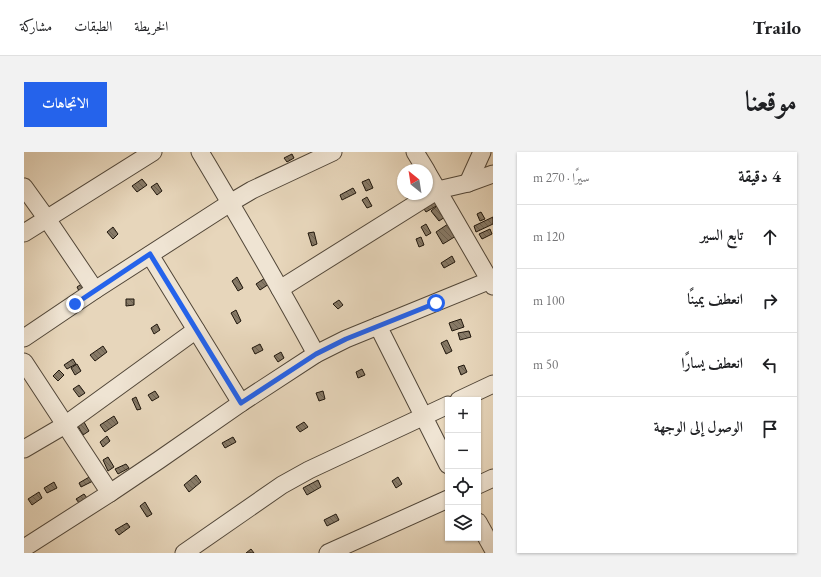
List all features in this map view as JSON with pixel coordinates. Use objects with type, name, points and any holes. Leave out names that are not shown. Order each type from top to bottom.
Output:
[{"type":"street","points":[[24,233],[153,152]]},
{"type":"street","points":[[200,152],[316,354]]},
{"type":"street","points":[[24,338],[95,290],[230,203],[252,190],[333,152]]},
{"type":"street","points":[[415,152],[422,164]]},
{"type":"street","points":[[468,183],[482,152]]},
{"type":"street","points":[[280,289],[438,190],[468,183],[493,174]]},
{"type":"street","points":[[24,548],[160,460],[241,403],[316,354],[346,339],[492,282],[433,182]]},
{"type":"street","points":[[24,187],[95,290]]},
{"type":"street","points":[[150,254],[241,403]]},
{"type":"street","points":[[378,326],[445,458]]},
{"type":"street","points":[[24,449],[65,425],[196,330]]},
{"type":"street","points":[[24,362],[110,493]]},
{"type":"street","points":[[465,397],[493,384]]},
{"type":"street","points":[[184,553],[282,485],[309,470],[445,406]]},
{"type":"street","points":[[481,484],[493,478]]},
{"type":"street","points":[[328,553],[445,500]]},
{"type":"street","points":[[481,527],[493,549]]},
{"type":"building","points":[[292,154],[294,158],[287,162],[284,158]]},
{"type":"building","points":[[142,179],[147,185],[137,192],[132,186]]},
{"type":"building","points":[[369,179],[373,188],[366,191],[362,182]]},
{"type":"building","points":[[157,183],[162,191],[157,195],[151,187]]},
{"type":"building","points":[[353,188],[356,193],[342,200],[340,195]]},
{"type":"building","points":[[367,197],[372,206],[367,208],[362,200]]},
{"type":"building","points":[[433,198],[438,205],[426,212],[422,206],[430,200],[433,200]]},
{"type":"building","points":[[437,206],[445,217],[439,221],[431,211]]},
{"type":"building","points":[[481,212],[485,219],[480,221],[477,214]]},
{"type":"building","points":[[493,217],[493,224],[476,232],[474,226]]},
{"type":"building","points":[[426,224],[431,233],[426,236],[421,227]]},
{"type":"building","points":[[448,224],[456,236],[443,244],[436,232]]},
{"type":"building","points":[[113,227],[118,234],[113,239],[107,232]]},
{"type":"building","points":[[490,229],[492,234],[482,239],[479,234]]},
{"type":"building","points":[[314,232],[317,244],[312,246],[308,233]]},
{"type":"building","points":[[421,237],[424,245],[419,247],[416,239]]},
{"type":"building","points":[[452,256],[455,262],[444,268],[441,263]]},
{"type":"building","points":[[237,277],[243,288],[238,291],[232,281]]},
{"type":"building","points":[[265,278],[269,284],[260,290],[256,284]]},
{"type":"building","points":[[86,281],[89,286],[79,291],[77,287]]},
{"type":"building","points":[[126,299],[134,299],[134,305],[126,306]]},
{"type":"building","points":[[339,300],[343,305],[338,309],[333,304]]},
{"type":"building","points":[[236,310],[241,321],[237,324],[231,313]]},
{"type":"building","points":[[461,319],[464,327],[452,331],[449,323]]},
{"type":"building","points":[[157,324],[160,330],[154,334],[151,328]]},
{"type":"building","points":[[469,331],[471,337],[460,340],[458,333]]},
{"type":"building","points":[[447,340],[452,351],[446,354],[441,343]]},
{"type":"building","points":[[260,344],[263,350],[255,354],[252,348]]},
{"type":"building","points":[[103,346],[107,352],[95,361],[90,355]]},
{"type":"building","points":[[281,352],[284,358],[278,362],[274,356]]},
{"type":"building","points":[[73,359],[76,364],[67,369],[64,365]]},
{"type":"building","points":[[77,364],[81,371],[75,375],[71,368]]},
{"type":"building","points":[[464,365],[467,372],[461,375],[458,367]]},
{"type":"building","points":[[362,369],[365,375],[358,378],[356,372]]},
{"type":"building","points":[[59,370],[64,375],[58,381],[53,376]]},
{"type":"building","points":[[79,385],[85,393],[79,397],[73,389]]},
{"type":"building","points":[[155,391],[159,397],[152,401],[148,395]]},
{"type":"building","points":[[323,391],[325,399],[319,401],[316,393]]},
{"type":"building","points":[[136,397],[141,409],[137,410],[132,399]]},
{"type":"building","points":[[114,416],[118,423],[105,432],[100,425]]},
{"type":"building","points":[[84,422],[89,431],[83,435],[78,426]]},
{"type":"building","points":[[304,422],[308,427],[300,432],[296,427]]},
{"type":"building","points":[[107,436],[110,441],[103,447],[100,442]]},
{"type":"building","points":[[233,437],[236,442],[225,448],[222,443]]},
{"type":"building","points":[[108,457],[114,467],[108,471],[103,460]]},
{"type":"building","points":[[126,464],[129,468],[118,474],[115,469]]},
{"type":"building","points":[[196,475],[201,482],[189,492],[184,485]]},
{"type":"building","points":[[91,476],[93,481],[81,487],[79,483]]},
{"type":"building","points":[[398,477],[402,484],[396,488],[392,481]]},
{"type":"building","points":[[318,480],[321,487],[307,495],[303,488]]},
{"type":"building","points":[[54,482],[57,488],[47,493],[44,488]]},
{"type":"building","points":[[39,492],[42,498],[32,505],[28,499]]},
{"type":"building","points":[[84,494],[87,498],[79,503],[76,499]]},
{"type":"building","points":[[145,502],[152,514],[147,517],[140,506]]},
{"type":"building","points":[[336,514],[339,520],[327,526],[324,520]]},
{"type":"building","points":[[127,523],[130,527],[119,535],[115,530]]},
{"type":"building","points":[[251,549],[254,553],[246,553]]},
{"type":"route","points":[[75,304],[150,254],[241,403],[316,354],[346,339],[436,303]]}]
